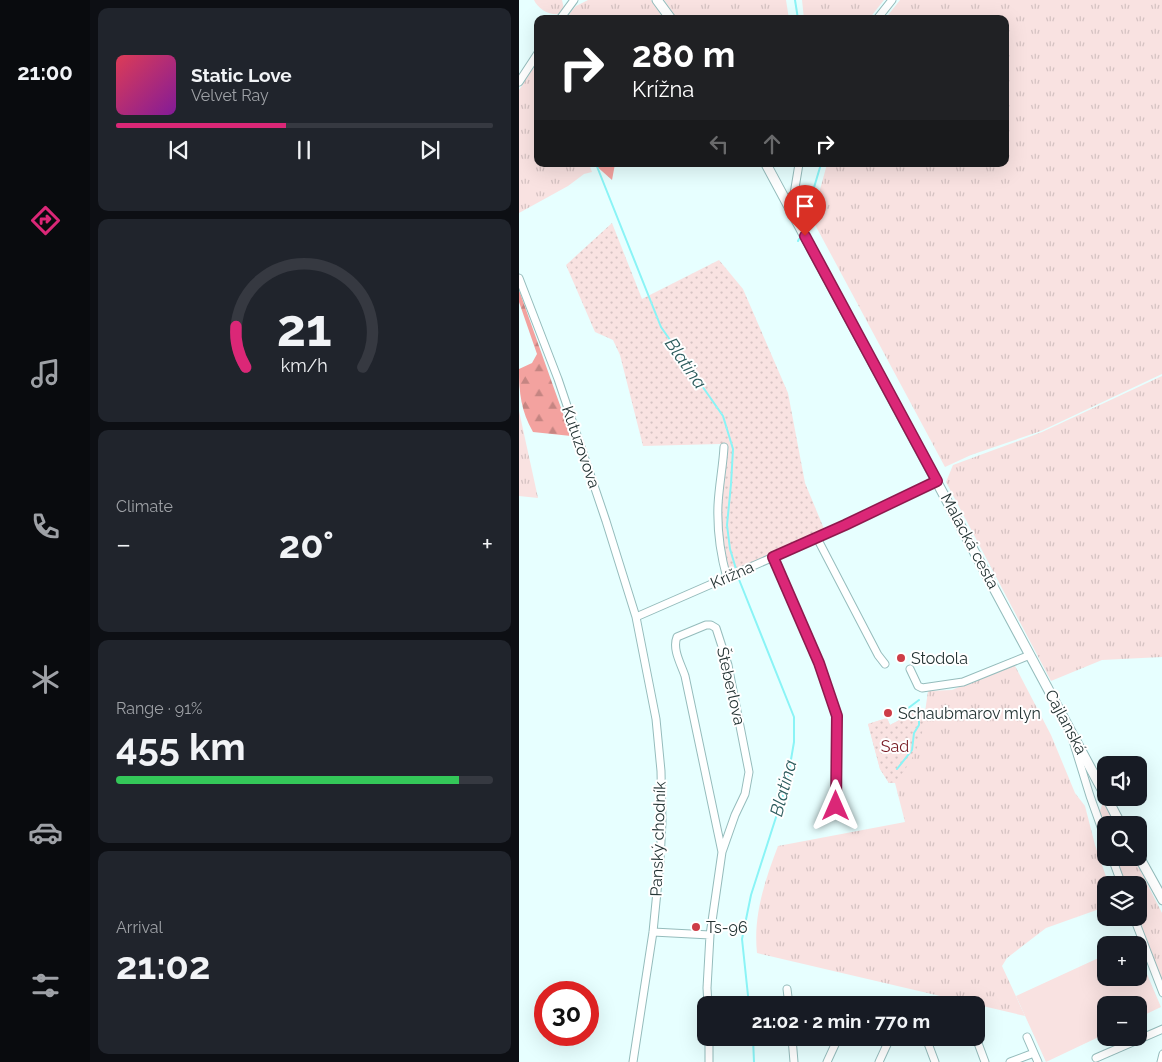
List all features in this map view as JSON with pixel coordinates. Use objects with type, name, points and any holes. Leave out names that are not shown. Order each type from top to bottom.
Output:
[{"type":"main road","points":[[657,0],[668,15]]},
{"type":"main road","name":"Malacká cesta","points":[[767,167],[1030,655]]},
{"type":"main road","name":"Cajlanská","points":[[1030,655],[1097,779]]},
{"type":"main road","points":[[1144,866],[1162,900]]},
{"type":"street","points":[[563,15],[574,0]]},
{"type":"street","points":[[880,15],[892,0]]},
{"type":"street","points":[[519,82],[534,60]]},
{"type":"street","points":[[786,202],[794,194],[798,167]]},
{"type":"street","name":"Kutuzovova","points":[[519,278],[558,379],[591,475],[636,618]]},
{"type":"street","points":[[724,446],[718,504],[718,529],[721,557],[728,577]]},
{"type":"street","name":"Krížna","points":[[636,618],[817,538],[937,481]]},
{"type":"street","points":[[817,538],[878,655],[885,664]]},
{"type":"street","points":[[773,557],[819,663],[837,716],[836,806]]},
{"type":"street","name":"Panský chodník","points":[[633,1062],[653,932],[662,821],[661,771],[656,719],[636,618]]},
{"type":"street","name":"Šteberlova","points":[[707,996],[710,935],[723,852],[748,783],[749,763],[728,665],[716,628],[706,625],[677,637],[675,648],[685,676],[715,823],[723,852]]},
{"type":"street","points":[[910,670],[918,686],[922,688],[963,682],[1030,655]]},
{"type":"street","points":[[1071,731],[1097,816]]},
{"type":"street","points":[[1090,796],[1097,795]]},
{"type":"street","points":[[715,823],[731,828]]},
{"type":"street","points":[[1138,926],[1162,993]]},
{"type":"street","points":[[653,932],[710,935]]},
{"type":"street","points":[[787,989],[788,996]]},
{"type":"street","points":[[1096,1058],[1162,1030]]},
{"type":"street","points":[[1027,1037],[1038,1062]]},
{"type":"street","points":[[709,1046],[709,1062]]},
{"type":"street","points":[[793,1046],[794,1062]]},
{"type":"street","points":[[827,1062],[834,1046]]},
{"type":"street","points":[[879,1062],[886,1046]]},
{"type":"street","points":[[929,1046],[935,1062]]},
{"type":"street","points":[[979,1046],[985,1062]]},
{"type":"street","points":[[1010,1062],[1034,1053]]},
{"type":"street","points":[[1161,1062],[1162,1054]]},
{"type":"green space","points":[[534,0],[562,0],[564,9],[560,14],[548,13],[538,6]]},
{"type":"green space","points":[[588,0],[651,0],[661,15],[568,15],[576,6]]},
{"type":"green space","points":[[664,0],[786,0],[788,15],[674,15]]},
{"type":"green space","points":[[802,0],[884,0],[872,15],[804,15]]},
{"type":"green space","points":[[900,0],[1162,0],[1162,374],[1041,431],[971,455],[945,467],[812,219],[826,167],[1009,167],[1009,15],[888,15]]},
{"type":"green space","points":[[534,67],[534,167],[590,167],[592,172],[584,174],[568,186],[519,213],[519,90]]},
{"type":"green space","points":[[597,167],[614,167],[612,180]]},
{"type":"green space","points":[[612,223],[642,299],[719,260],[743,289],[788,393],[805,483],[827,536],[728,577],[718,537],[724,447],[720,444],[643,446],[620,355],[613,340],[595,332],[566,265]]},
{"type":"green space","points":[[519,290],[571,436],[533,432],[523,409],[519,369],[532,363],[537,354],[519,302]]},
{"type":"green space","points":[[1162,376],[1162,657],[1102,660],[1051,681],[946,482],[953,465],[1042,432]]},
{"type":"green space","points":[[519,411],[538,498],[519,496]]},
{"type":"green space","points":[[1014,664],[1051,735],[1075,793],[1085,806],[1097,851],[1097,866],[1102,866],[1106,876],[1097,876],[1097,910],[1046,928],[1007,958],[1002,966],[1025,1016],[985,1007],[985,996],[940,996],[757,953],[758,912],[778,846],[905,822],[895,783],[889,783],[880,769],[868,724],[887,718],[890,725],[917,711],[925,712],[928,691],[952,690]]},
{"type":"green space","name":"Sad","points":[[917,711],[926,712],[916,750],[902,774],[895,782],[889,783],[880,769],[868,724],[887,718],[890,725]]},
{"type":"green space","points":[[1102,806],[1107,806],[1112,816],[1100,816]]},
{"type":"green space","points":[[1119,866],[1138,866],[1143,876],[1123,876]]},
{"type":"green space","points":[[1147,884],[1162,913],[1162,983],[1147,942],[1147,936],[1145,936],[1141,926],[1147,926]]},
{"type":"green space","points":[[1097,959],[1097,986],[1147,986],[1147,974],[1161,1007],[1147,1014],[1147,996],[1097,996],[1097,1038],[1046,1062],[1016,996]]},
{"type":"waterway","points":[[795,0],[797,15]]},
{"type":"waterway","name":"Blatina","points":[[597,167],[661,327],[723,416],[733,449],[727,525],[730,549],[736,569]]},
{"type":"waterway","points":[[805,224],[804,221],[820,167]]},
{"type":"waterway","name":"Blatina","points":[[738,577],[794,717],[794,742],[787,783],[751,895],[742,939],[748,996]]},
{"type":"waterway","points":[[903,712],[919,700]]},
{"type":"waterway","points":[[897,769],[912,750],[914,733],[919,725],[919,714]]},
{"type":"waterway","name":"Blatina","points":[[753,1046],[754,1062]]},
{"type":"place","name":"Stodola","points":[[901,658]]},
{"type":"place","name":"Schaubmarov mlyn","points":[[888,713]]},
{"type":"place","name":"Ts-96","points":[[696,927]]},
{"type":"route","points":[[805,236],[937,481],[773,557],[819,663],[837,716],[836,806]]}]
